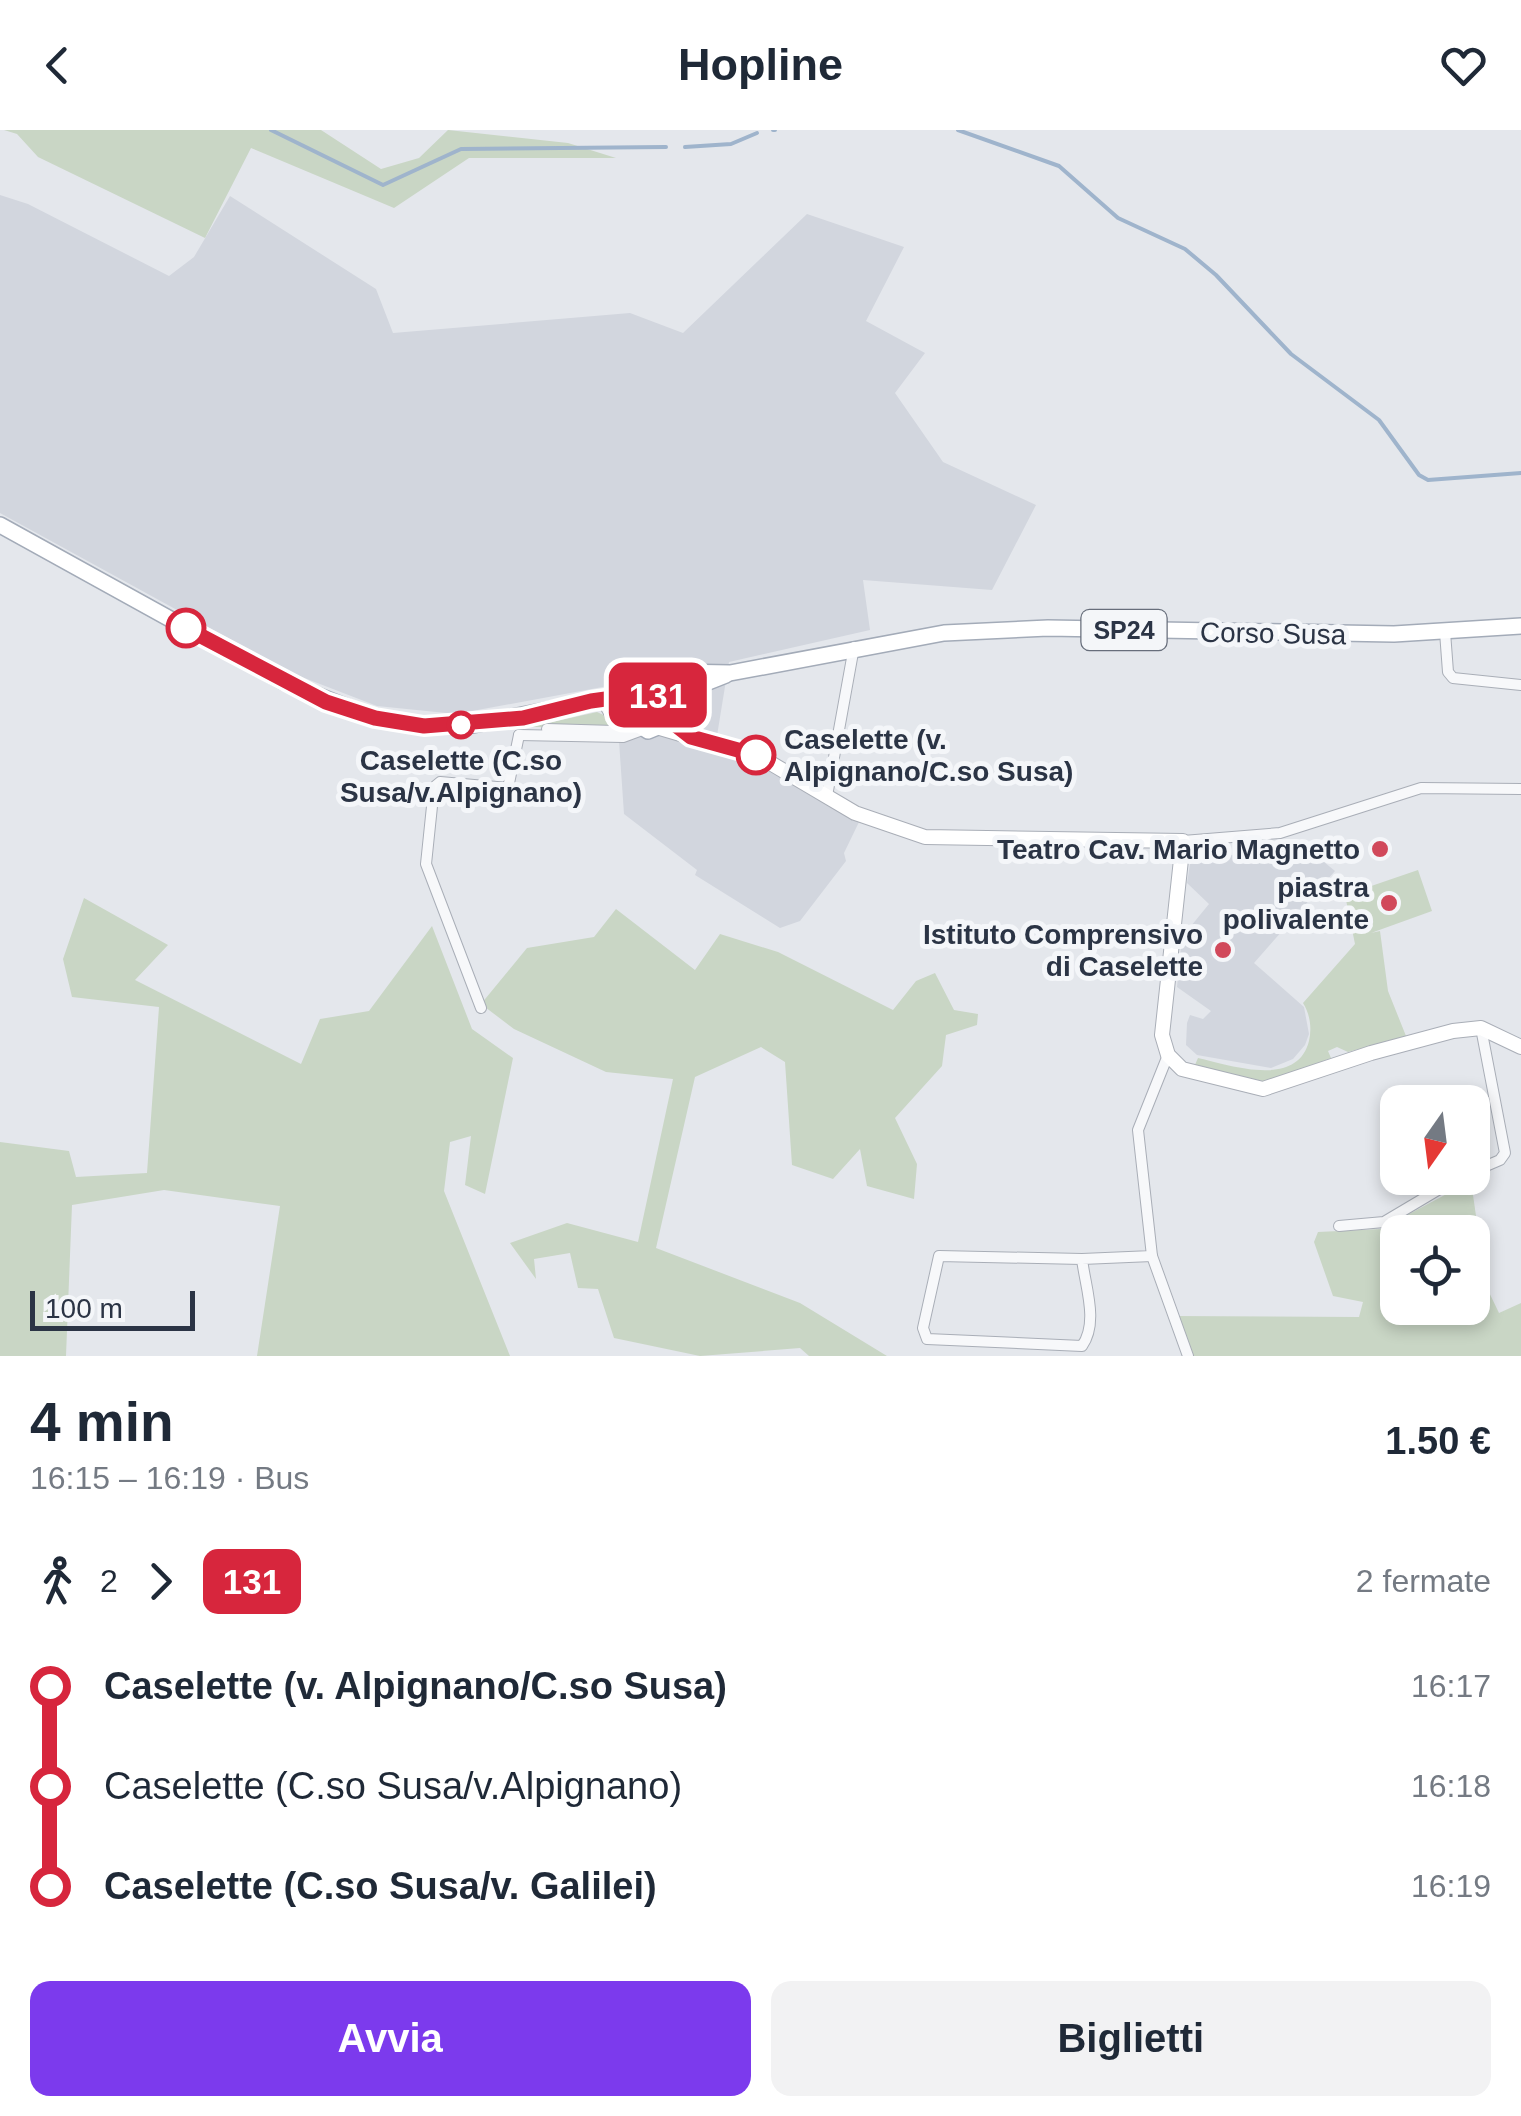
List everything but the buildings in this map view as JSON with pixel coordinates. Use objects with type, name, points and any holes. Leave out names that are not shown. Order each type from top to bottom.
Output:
[{"type":"main road","points":[[0,525],[284,682],[375,718],[424,726],[473,725],[604,706],[630,726]]},
{"type":"main road","name":"Corso Susa","points":[[666,718],[683,692],[730,673],[854,647],[992,629],[1445,632],[1521,626]]},
{"type":"main road","points":[[630,726],[643,695],[662,679],[685,671]]},
{"type":"main road","name":"Corso Susa","points":[[685,671],[730,673]]},
{"type":"main road","points":[[580,707],[608,698],[661,696],[666,718],[630,726]]},
{"type":"street","points":[[1445,632],[1448,672],[1453,678],[1521,685]]},
{"type":"street","points":[[827,796],[854,647]]},
{"type":"street","points":[[683,692],[685,671]]},
{"type":"street","points":[[666,718],[691,737],[762,758],[890,827],[942,840],[1183,841],[1280,833],[1434,786],[1521,789]]},
{"type":"street","points":[[481,1008],[426,864],[434,787],[440,782],[508,788],[519,735],[531,729],[630,726]]},
{"type":"street","points":[[1183,841],[1162,1024],[1168,1055],[1138,1130],[1152,1256],[1188,1356]]},
{"type":"street","points":[[1168,1055],[1194,1073],[1272,1089],[1372,1052],[1481,1028],[1521,1047]]},
{"type":"street","points":[[1481,1028],[1506,1153],[1490,1164]]},
{"type":"street","points":[[1339,1226],[1384,1222],[1429,1195]]},
{"type":"street","points":[[1082,1259],[1090,1336],[1082,1346],[927,1339],[923,1328],[939,1256],[1152,1256]]},
{"type":"shaded area","points":[[0,195],[28,204],[169,276],[194,257],[230,196],[376,289],[393,333],[630,313],[683,333],[807,214],[904,247],[866,321],[925,353],[895,393],[943,462],[1036,505],[992,590],[863,580],[870,630],[729,662],[715,748],[792,779],[859,822],[844,853],[846,861],[800,921],[780,928],[695,875],[697,870],[624,814],[619,741],[608,686],[456,714],[377,706],[294,674],[0,513]]},
{"type":"shaded area","name":"Istituto Comprensivo di Caselette","points":[[1296,845],[1307,848],[1335,871],[1254,963],[1304,1007],[1309,1034],[1305,1045],[1293,1059],[1271,1068],[1197,1055],[1186,1045],[1187,1023],[1190,1015],[1203,1019],[1211,1011],[1177,987],[1182,937],[1209,904],[1187,883],[1190,864],[1201,855],[1225,856]]},
{"type":"green space","points":[[4,130],[321,130],[381,169],[419,158],[448,130],[568,143],[616,158],[469,158],[394,208],[251,148],[205,238],[38,157],[17,134]]},
{"type":"green space","points":[[597,712],[608,717],[609,727],[530,727]]},
{"type":"green space","points":[[1418,870],[1432,911],[1371,933],[1380,931],[1388,991],[1406,1036],[1348,1052],[1337,1047],[1328,1051],[1331,1058],[1268,1082],[1194,1067],[1198,1058],[1244,1068],[1277,1069],[1302,1056],[1310,1031],[1303,1003],[1355,944],[1345,895]]},
{"type":"green space","points":[[84,898],[168,945],[135,980],[301,1064],[320,1019],[369,1011],[432,926],[472,1029],[513,1058],[485,1194],[465,1185],[471,1136],[450,1142],[444,1191],[510,1356],[257,1356],[280,1206],[164,1190],[72,1205],[66,1356],[0,1356],[0,1142],[69,1151],[76,1177],[147,1173],[159,1007],[72,997],[63,959]]},
{"type":"green space","points":[[616,909],[695,970],[720,934],[778,952],[893,1010],[916,981],[935,973],[954,1010],[978,1014],[977,1025],[946,1035],[942,1066],[895,1118],[917,1164],[914,1199],[867,1186],[860,1149],[833,1179],[792,1165],[785,1062],[761,1047],[695,1077],[656,1248],[800,1303],[887,1356],[809,1356],[800,1348],[700,1356],[614,1338],[598,1289],[578,1288],[570,1253],[534,1259],[536,1279],[510,1243],[567,1223],[638,1242],[673,1079],[606,1072],[514,1029],[481,1004],[527,948],[594,937]]},
{"type":"green space","points":[[1445,1195],[1473,1195],[1476,1215],[1407,1215]]},
{"type":"green space","points":[[1380,1229],[1380,1325],[1490,1325],[1490,1294],[1499,1313],[1521,1303],[1521,1356],[1188,1356],[1171,1316],[1359,1317],[1363,1302],[1333,1296],[1314,1242],[1318,1232]]},
{"type":"waterway","points":[[271,130],[383,185],[461,149],[666,147]]},
{"type":"waterway","points":[[958,130],[1059,166],[1118,218],[1185,249],[1216,275],[1291,354],[1379,420],[1419,475],[1428,480],[1521,473]]},
{"type":"waterway","points":[[685,147],[731,144],[757,133]]},
{"type":"bus line","name":"131","points":[[186,628],[326,702],[375,718],[424,726],[473,725],[649,693],[666,701],[668,719],[691,737],[756,755]]},
{"type":"place","name":"Caselette (C.so Susa/v.Alpignano)","points":[[461,725]]},
{"type":"place","name":"Caselette (v. Alpignano/C.so Susa)","points":[[756,755]]},
{"type":"place","name":"Teatro Cav. Mario Magnetto","points":[[1380,849]]},
{"type":"place","name":"piastra polivalente","points":[[1389,903]]},
{"type":"place","name":"Istituto Comprensivo di Caselette","points":[[1223,950]]}]
